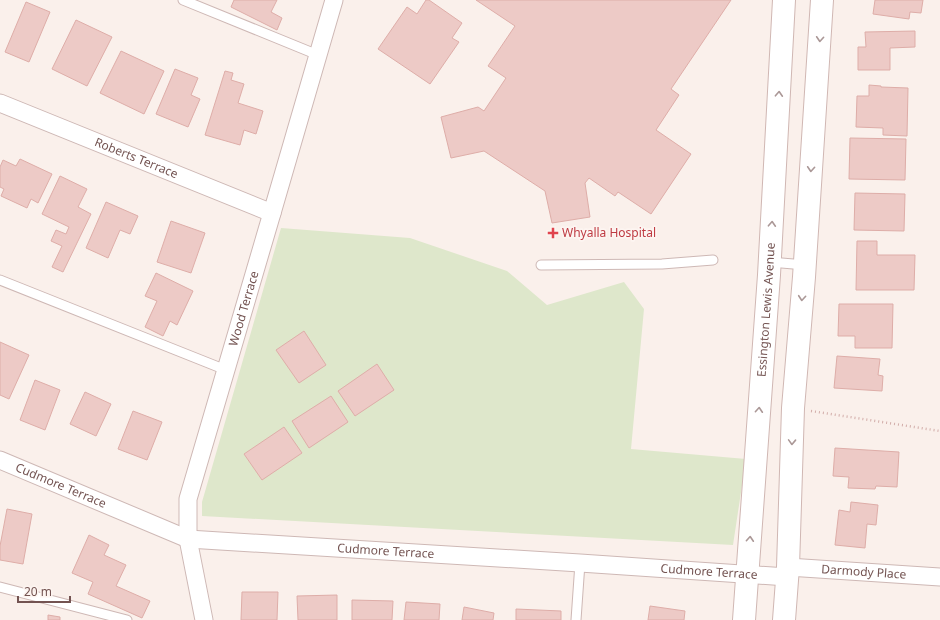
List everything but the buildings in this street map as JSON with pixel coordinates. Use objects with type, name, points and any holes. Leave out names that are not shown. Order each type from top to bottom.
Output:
[{"type":"street","name":"Wood Terrace","points":[[204,620],[188,539],[188,499],[334,0]]},
{"type":"street","name":"Essington Lewis Avenue","points":[[744,620],[770,262],[784,0]]},
{"type":"street","points":[[784,620],[788,572],[793,408],[805,265],[822,0]]},
{"type":"street","name":"Roberts Terrace","points":[[0,103],[272,213]]},
{"type":"street","name":"Cudmore Terrace","points":[[0,460],[188,539],[747,574],[788,572]]},
{"type":"street","name":"Darmody Place","points":[[788,572],[940,577]]},
{"type":"lane","points":[[183,0],[318,55]]},
{"type":"lane","points":[[541,265],[662,264],[713,260]]},
{"type":"lane","points":[[770,262],[805,265]]},
{"type":"lane","points":[[0,280],[226,370]]},
{"type":"lane","points":[[576,620],[580,563]]},
{"type":"lane","points":[[0,587],[127,620]]},
{"type":"path","points":[[793,408],[940,430]]},
{"type":"green space","points":[[281,228],[410,238],[507,271],[547,305],[624,282],[644,309],[631,449],[746,459],[733,545],[202,516],[202,502]]},
{"type":"place","name":"Whyalla Hospital","points":[[553,233]]}]
